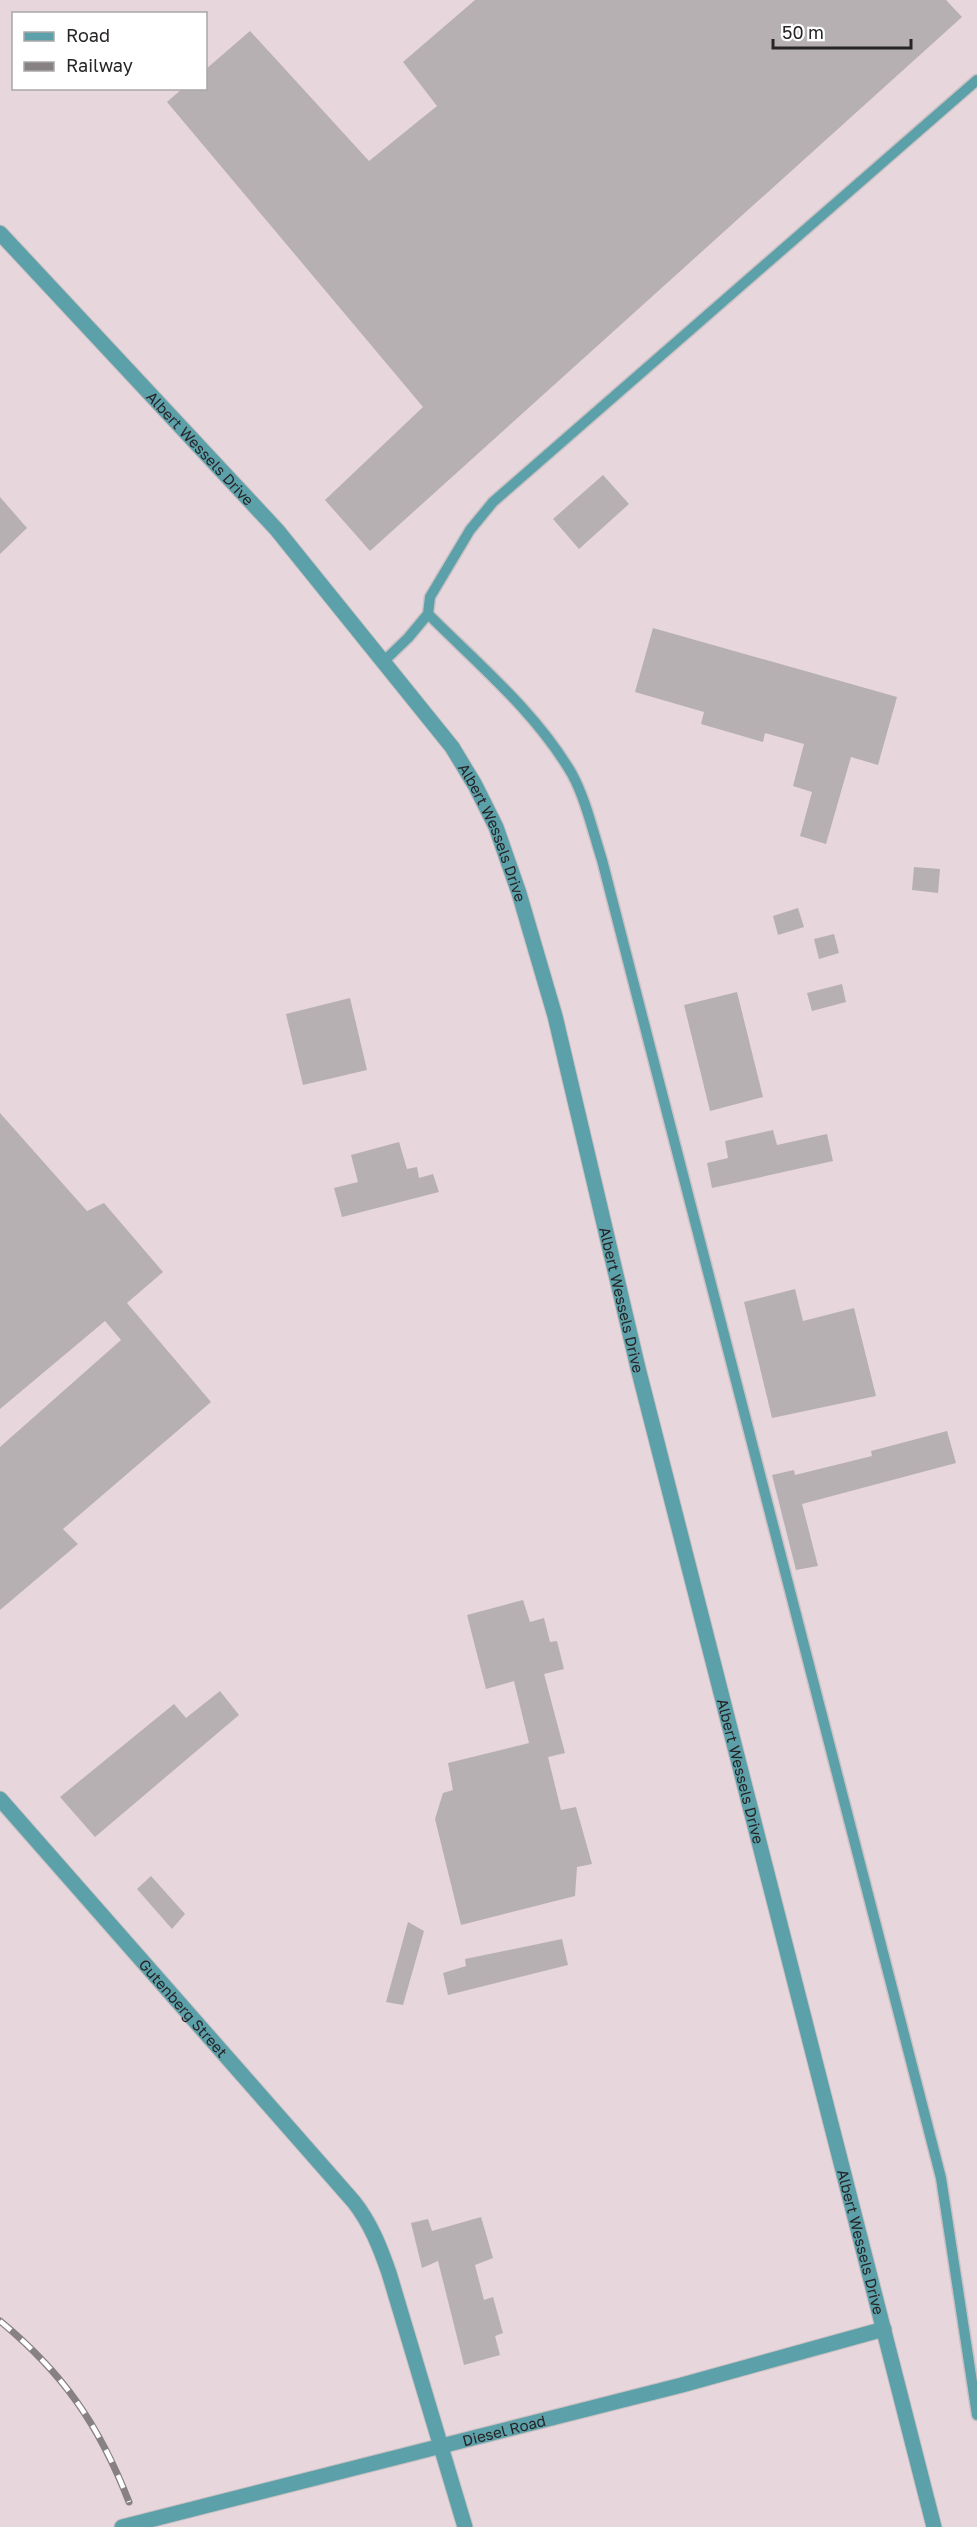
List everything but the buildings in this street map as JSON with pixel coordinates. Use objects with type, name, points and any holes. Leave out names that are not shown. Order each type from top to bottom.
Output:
[{"type":"street","name":"Albert Wessels Drive","points":[[0,233],[277,530],[452,747],[475,785],[496,827],[519,893],[569,1071],[638,1368],[934,2527]]},
{"type":"street","name":"Gutenberg Street","points":[[0,1799],[365,2216],[376,2236],[389,2273],[465,2527]]},
{"type":"street","name":"Diesel Road","points":[[122,2527],[682,2385],[884,2330]]},
{"type":"lane","points":[[383,662],[408,638],[428,614],[430,597],[470,530],[493,502],[977,80]]},
{"type":"lane","points":[[428,614],[537,723],[554,745],[573,776],[602,860],[940,2178],[977,2415]]},
{"type":"shaded area","points":[[0,0],[977,0],[977,2527],[0,2527]]},
{"type":"railway","points":[[0,2321],[43,2361],[77,2402],[105,2449],[129,2502]]}]
